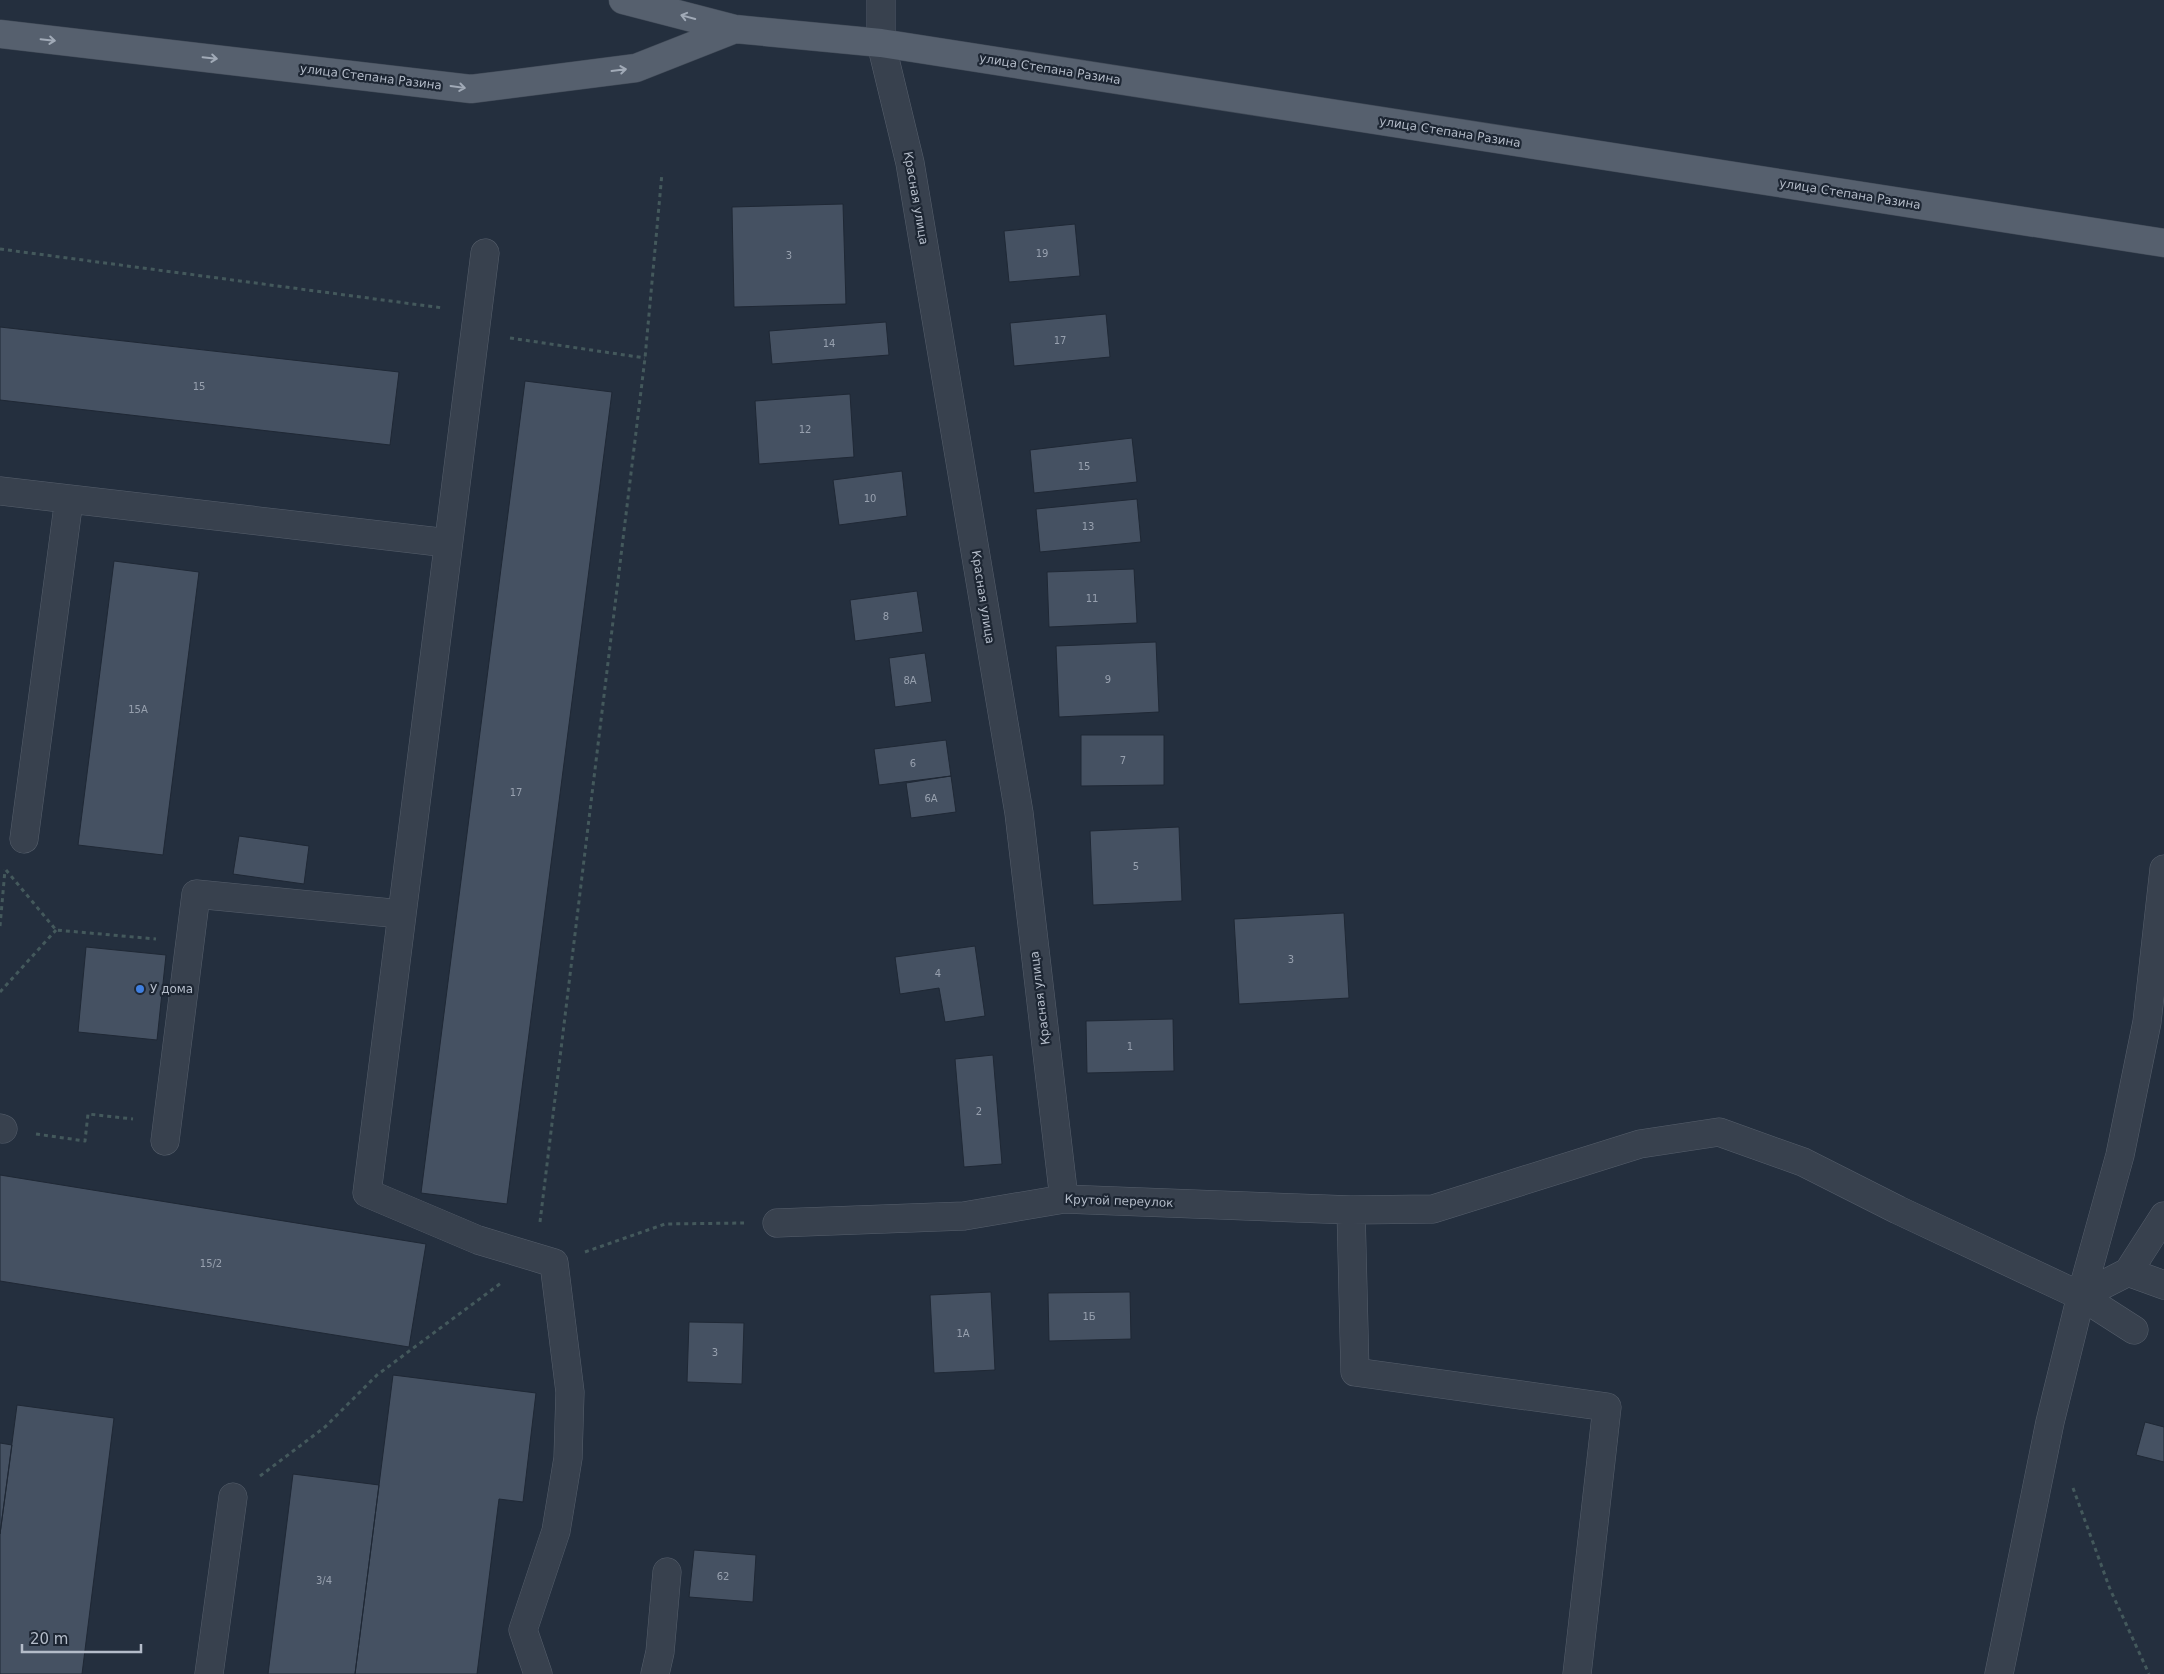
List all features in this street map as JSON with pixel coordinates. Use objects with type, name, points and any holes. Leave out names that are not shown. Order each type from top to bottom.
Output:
[{"type":"main road","name":"улица Степана Разина","points":[[623,0],[735,29],[882,43],[2164,243]]},
{"type":"main road","name":"улица Степана Разина","points":[[0,34],[471,89],[636,68],[735,29]]},
{"type":"street","name":"Красная улица","points":[[881,0],[882,43],[910,163],[1019,813],[1064,1199]]},
{"type":"street","points":[[485,253],[367,1194],[478,1240],[545,1260],[570,1392],[568,1458],[556,1531],[523,1630],[538,1674]]},
{"type":"street","points":[[0,491],[448,543]]},
{"type":"street","points":[[24,839],[69,499]]},
{"type":"street","points":[[1999,1674],[2041,1462],[2081,1296],[2120,1155],[2147,1022],[2164,869]]},
{"type":"street","points":[[166,1132],[196,894],[401,914]]},
{"type":"street","name":"Крутой переулок","points":[[777,1223],[964,1216],[1064,1199],[1350,1210],[1433,1209],[1640,1144],[1719,1132],[1803,1162],[1898,1210],[2081,1296],[2134,1330]]},
{"type":"street","points":[[1350,1210],[1355,1372],[1607,1407],[1577,1674]]},
{"type":"street","points":[[2081,1296],[2128,1272],[2164,1216]]},
{"type":"street","points":[[2128,1272],[2164,1286]]},
{"type":"street","points":[[209,1674],[233,1496]]},
{"type":"street","points":[[655,1674],[660,1652],[668,1572]]},
{"type":"path","points":[[545,1260],[645,358],[662,173]]},
{"type":"path","points":[[0,249],[476,323],[645,358]]},
{"type":"path","points":[[0,926],[5,869],[24,839]]},
{"type":"path","points":[[5,869],[56,930],[130,937]]},
{"type":"path","points":[[0,992],[56,930]]},
{"type":"path","points":[[2,1129],[85,1140],[88,1114],[166,1132]]},
{"type":"path","points":[[233,1496],[325,1427],[378,1375],[545,1260],[666,1224],[777,1223]]},
{"type":"path","points":[[2041,1462],[2075,1489],[2110,1589],[2149,1674]]},
{"type":"building","points":[[843,204],[846,304],[734,307],[732,207]]},
{"type":"building","points":[[1075,224],[1080,276],[1009,282],[1004,231]]},
{"type":"building","points":[[1106,314],[1110,357],[1014,366],[1010,323]]},
{"type":"building","points":[[886,322],[889,355],[772,364],[769,331]]},
{"type":"building","points":[[0,327],[399,372],[390,445],[0,400]]},
{"type":"building","points":[[525,381],[612,392],[507,1204],[421,1193]]},
{"type":"building","points":[[850,394],[854,457],[759,464],[755,401]]},
{"type":"building","points":[[1132,438],[1137,482],[1034,493],[1030,450]]},
{"type":"building","points":[[902,471],[907,516],[839,525],[833,480]]},
{"type":"building","points":[[1137,499],[1141,542],[1040,552],[1036,509]]},
{"type":"building","points":[[114,561],[199,572],[163,855],[78,845]]},
{"type":"building","points":[[1134,569],[1137,623],[1049,627],[1047,572]]},
{"type":"building","points":[[917,591],[923,632],[855,641],[850,600]]},
{"type":"building","points":[[1156,642],[1159,712],[1059,717],[1056,646]]},
{"type":"building","points":[[925,653],[932,702],[895,707],[889,658]]},
{"type":"building","points":[[1081,735],[1164,735],[1164,785],[1081,786]]},
{"type":"building","points":[[946,740],[951,776],[879,785],[874,749]]},
{"type":"building","points":[[951,776],[956,812],[911,818],[906,783]]},
{"type":"building","points":[[1179,827],[1182,901],[1093,905],[1090,831]]},
{"type":"building","points":[[239,836],[309,846],[304,884],[233,874]]},
{"type":"building","points":[[1344,913],[1349,998],[1239,1004],[1234,919]]},
{"type":"building","points":[[975,946],[985,1016],[945,1022],[939,988],[900,994],[895,957]]},
{"type":"building","points":[[86,947],[166,955],[157,1040],[78,1032]]},
{"type":"building","points":[[1173,1019],[1174,1071],[1087,1073],[1086,1021]]},
{"type":"building","points":[[993,1055],[1002,1164],[964,1167],[955,1059]]},
{"type":"building","points":[[0,1175],[426,1244],[409,1347],[0,1281]]},
{"type":"building","points":[[991,1292],[995,1370],[934,1373],[930,1295]]},
{"type":"building","points":[[1130,1292],[1131,1339],[1049,1341],[1048,1293]]},
{"type":"building","points":[[689,1322],[744,1323],[742,1384],[687,1382]]},
{"type":"building","points":[[393,1375],[536,1393],[523,1502],[499,1499],[477,1674],[355,1674]]},
{"type":"building","points":[[17,1405],[114,1418],[82,1674],[0,1674],[0,1534]]},
{"type":"building","points":[[2145,1422],[2164,1427],[2164,1462],[2136,1455]]},
{"type":"building","points":[[0,1443],[12,1445],[0,1534]]},
{"type":"building","points":[[293,1474],[379,1485],[355,1674],[268,1674]]},
{"type":"building","points":[[694,1550],[756,1555],[753,1602],[689,1597]]},
{"type":"place","name":"У дома","points":[[140,989]]}]
